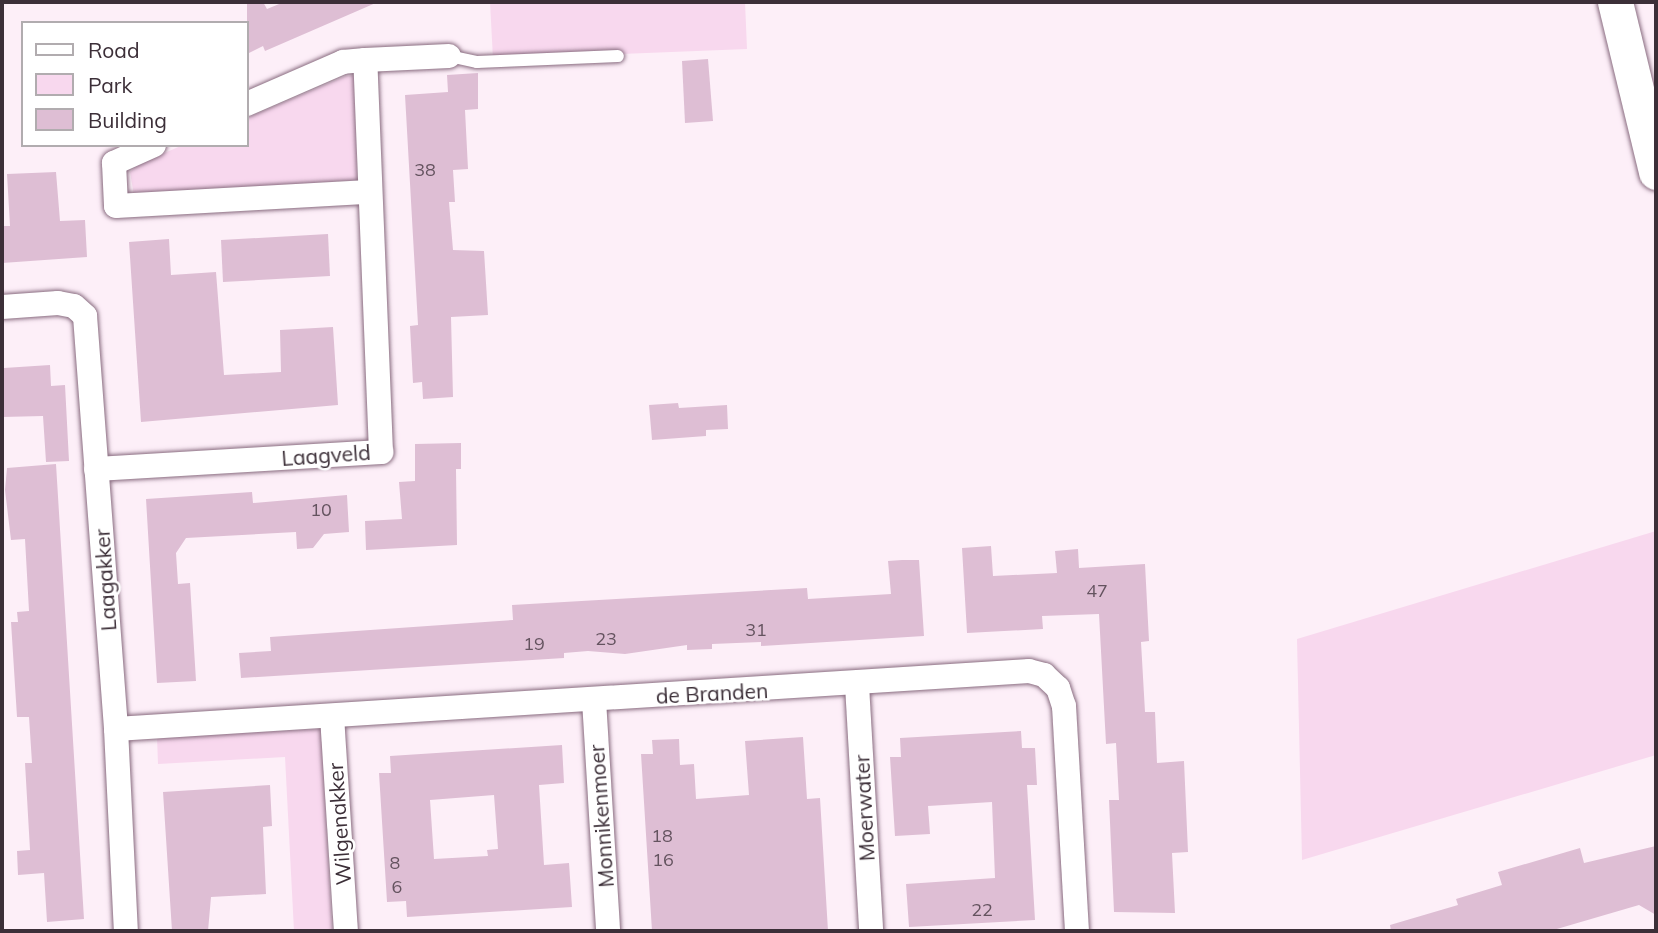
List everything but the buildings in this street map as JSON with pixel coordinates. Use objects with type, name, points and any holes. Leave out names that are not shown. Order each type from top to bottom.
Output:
[{"type":"street","points":[[1615,2],[1656,172]]},
{"type":"street","points":[[248,104],[343,62],[449,56]]},
{"type":"street","name":"Laagveld","points":[[96,469],[381,452],[365,60]]},
{"type":"street","points":[[150,147],[114,163],[117,206],[369,192]]},
{"type":"street","name":"Laagakker","points":[[2,307],[58,303],[74,306],[85,316],[116,729],[126,931]]},
{"type":"street","name":"de Branden","points":[[116,729],[857,685],[1028,671],[1044,675],[1058,688],[1064,710],[1077,931]]},
{"type":"street","name":"Moerwater","points":[[857,685],[871,931]]},
{"type":"street","name":"Monnikenmoer","points":[[594,700],[608,931]]},
{"type":"street","name":"Wilgenakker","points":[[332,716],[346,931]]},
{"type":"lane","points":[[449,56],[477,62],[618,56]]},
{"type":"green space","points":[[490,2],[745,2],[747,49],[493,59]]},
{"type":"green space","points":[[346,76],[354,76],[357,180],[134,196],[130,172],[139,164],[178,147],[248,147],[248,118]]},
{"type":"green space","points":[[1656,531],[1656,755],[1302,860],[1297,639]]},
{"type":"green space","points":[[321,729],[332,931],[294,931],[285,757],[158,764],[157,737]]}]
